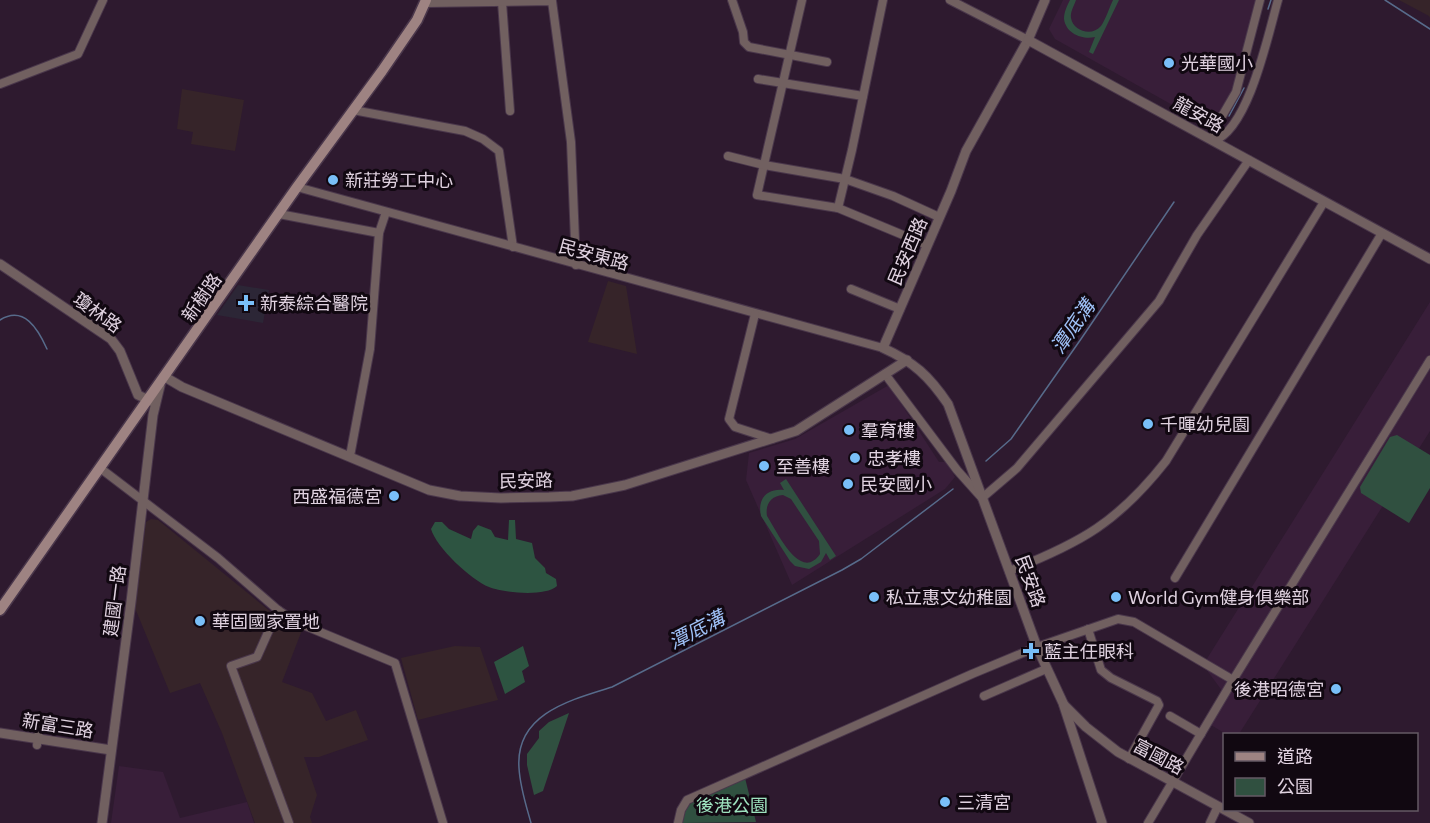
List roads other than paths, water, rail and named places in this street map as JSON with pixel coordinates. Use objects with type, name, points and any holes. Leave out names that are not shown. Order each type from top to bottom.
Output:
[{"type":"main road","name":"新樹路","points":[[0,610],[100,468],[152,402],[163,380],[417,20],[425,1]]},
{"type":"street","points":[[0,84],[78,54],[104,0]]},
{"type":"street","points":[[732,0],[744,42],[749,47],[827,62]]},
{"type":"street","points":[[802,0],[757,195],[838,208],[927,244]]},
{"type":"street","points":[[838,208],[883,0]]},
{"type":"street","name":"龍安路","points":[[950,0],[1028,40],[1430,260]]},
{"type":"street","name":"民安西路","points":[[883,348],[966,151],[1028,40],[1045,0]]},
{"type":"street","points":[[1260,0],[1236,92],[1214,130],[1214,141],[1225,137],[1248,100],[1278,0]]},
{"type":"street","points":[[425,1],[552,1],[571,142],[576,265]]},
{"type":"street","points":[[502,2],[510,111]]},
{"type":"street","points":[[758,79],[783,85],[863,96]]},
{"type":"street","points":[[353,110],[465,131],[483,139],[499,151],[513,247]]},
{"type":"street","points":[[728,156],[764,165],[845,179],[894,196],[939,217]]},
{"type":"street","points":[[883,348],[907,360],[934,384],[948,404],[982,498],[1017,468],[1159,300],[1197,234],[1249,160]]},
{"type":"street","name":"民安東路","points":[[297,187],[883,348]]},
{"type":"street","points":[[1010,571],[1082,539],[1124,508],[1146,486],[1166,461],[1324,202]]},
{"type":"street","points":[[350,456],[370,349],[379,234],[386,212]]},
{"type":"street","points":[[279,214],[379,234]]},
{"type":"street","points":[[1174,578],[1382,233]]},
{"type":"street","name":"瓊林路","points":[[0,264],[111,339],[120,351],[138,395],[152,402]]},
{"type":"street","points":[[851,290],[900,309]]},
{"type":"street","points":[[755,314],[729,419],[735,427],[771,439]]},
{"type":"street","name":"民安路","points":[[163,380],[429,490],[460,496],[501,498],[572,496],[625,485],[796,431],[907,360]]},
{"type":"street","points":[[1148,823],[1430,360]]},
{"type":"street","name":"民安路","points":[[885,374],[957,470],[982,498],[1037,647],[1063,703],[1102,823]]},
{"type":"street","name":"建國一路","points":[[102,823],[143,500],[152,402]]},
{"type":"street","points":[[100,468],[296,622],[395,663],[443,823]]},
{"type":"street","points":[[278,610],[257,657],[231,666],[289,823]]},
{"type":"street","points":[[678,823],[681,810],[687,800],[972,674],[1037,647],[1118,619],[1127,620],[1144,628],[1233,680]]},
{"type":"street","points":[[1088,629],[1101,670],[1111,678],[1157,701],[1159,708],[1130,759]]},
{"type":"street","points":[[984,696],[1046,669]]},
{"type":"street","name":"富國路","points":[[1063,703],[1099,738],[1130,759],[1223,809]]},
{"type":"street","points":[[1170,716],[1201,734]]},
{"type":"street","name":"新富三路","points":[[0,733],[111,750]]},
{"type":"street","points":[[1210,823],[1218,806]]},
{"type":"street","name":"富國路","points":[[1227,811],[1249,823]]},
{"type":"waterway","name":"潭底溝","points":[[1268,9],[1271,0]]},
{"type":"waterway","points":[[1385,0],[1430,29]]},
{"type":"waterway","name":"潭底溝","points":[[1229,116],[1244,88]]},
{"type":"waterway","name":"潭底溝","points":[[986,461],[1011,439],[1174,202]]},
{"type":"waterway","points":[[0,320],[16,315],[23,317],[35,327],[47,349]]},
{"type":"waterway","name":"潭底溝","points":[[531,823],[522,789],[519,768],[520,750],[526,734],[548,712],[563,704],[612,687],[842,570],[861,559],[953,489]]},
{"type":"place","name":"光華國小","points":[[1169,63]]},
{"type":"place","name":"新莊勞工中心","points":[[333,180]]},
{"type":"place","name":"新泰綜合醫院","points":[[246,303]]},
{"type":"place","name":"千暉幼兒園","points":[[1148,424]]},
{"type":"place","name":"羣育樓","points":[[849,430]]},
{"type":"place","name":"忠孝樓","points":[[855,458]]},
{"type":"place","name":"至善樓","points":[[764,466]]},
{"type":"place","name":"民安國小","points":[[848,484]]},
{"type":"place","name":"西盛福德宮","points":[[394,496]]},
{"type":"place","name":"私立惠文幼稚園","points":[[874,597]]},
{"type":"place","name":"World Gym健身俱樂部","points":[[1116,597]]},
{"type":"place","name":"華固國家置地","points":[[200,621]]},
{"type":"place","name":"藍主任眼科","points":[[1031,651]]},
{"type":"place","name":"後港昭德宮","points":[[1336,689]]},
{"type":"place","name":"三清宮","points":[[945,802]]},
{"type":"park label","name":"後港公園","points":[[732,805]]}]
